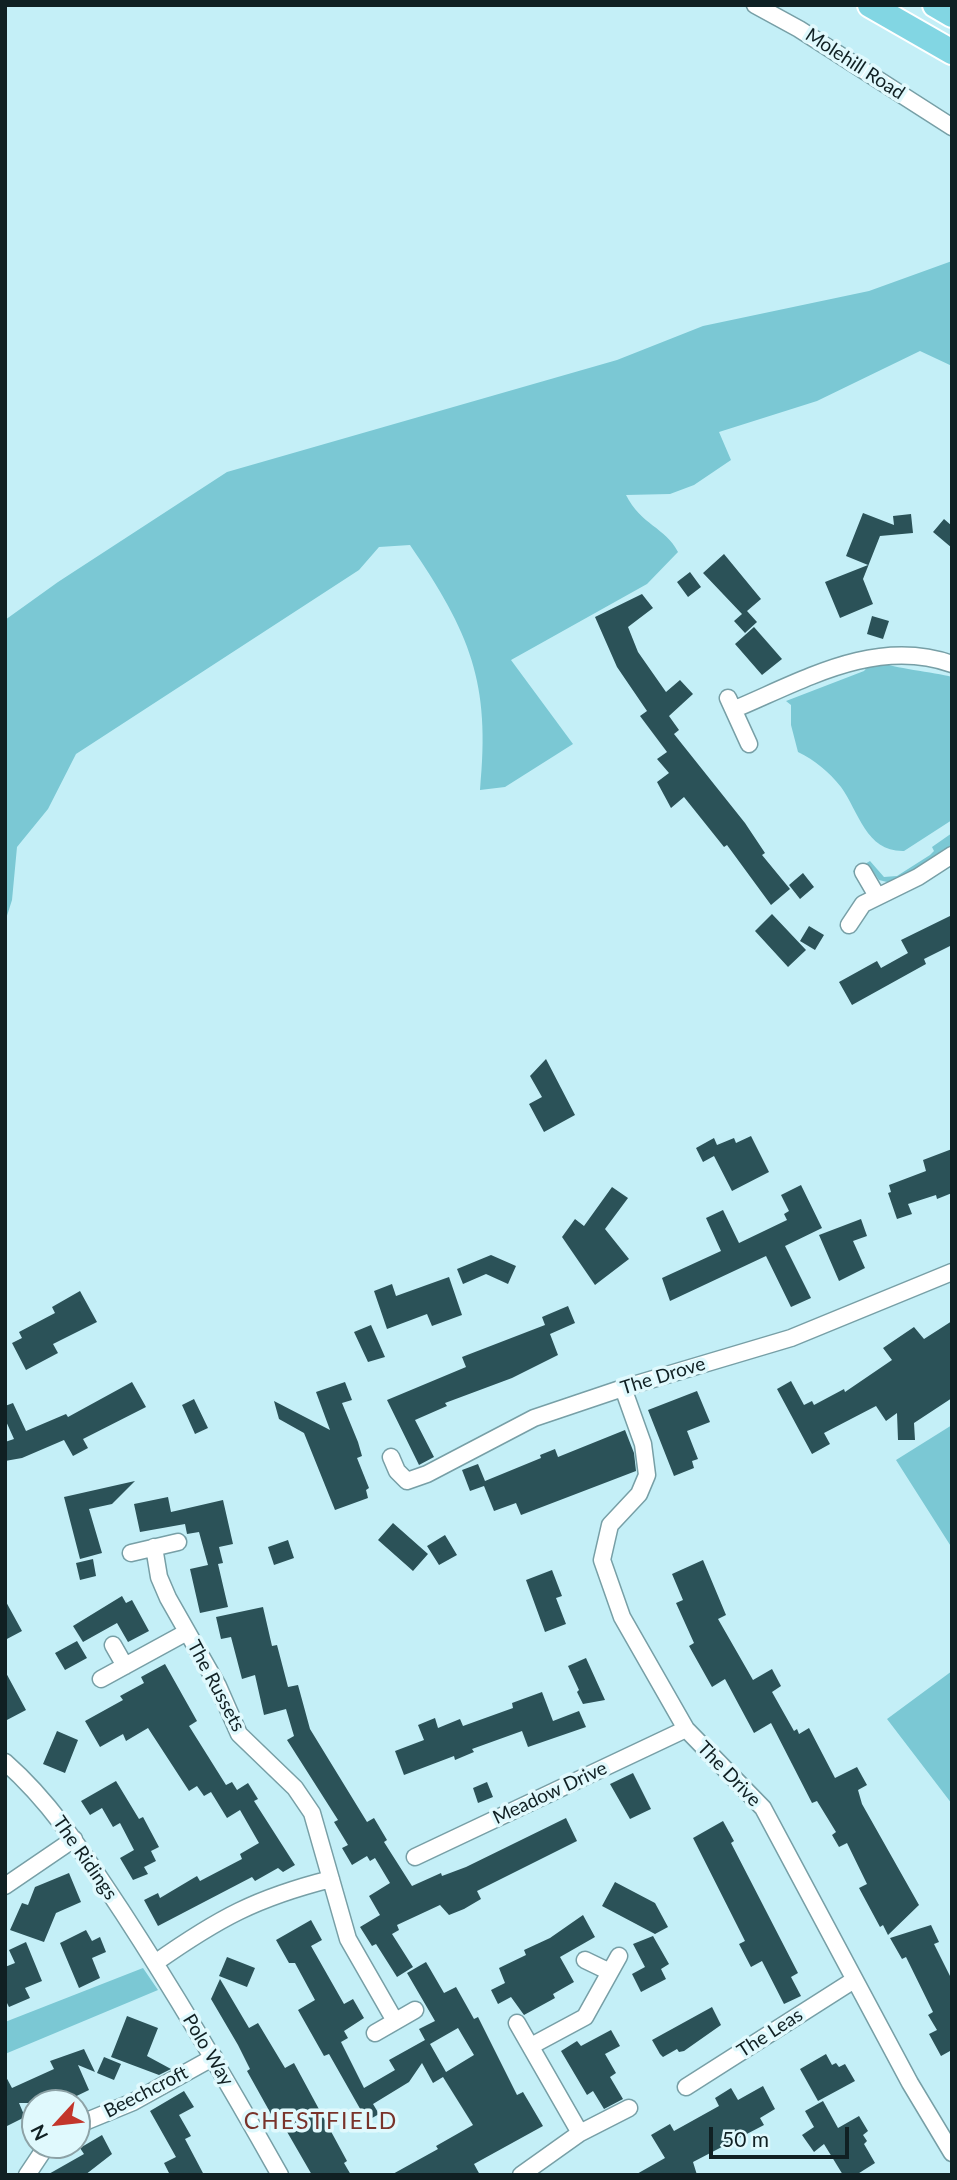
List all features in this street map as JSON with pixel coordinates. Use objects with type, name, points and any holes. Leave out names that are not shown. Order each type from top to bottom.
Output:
[{"type":"highway","points":[[870,5],[952,52]]},
{"type":"highway","points":[[935,5],[952,15]]},
{"type":"street","name":"Molehill Road","points":[[755,5],[800,29],[952,127]]},
{"type":"street","points":[[749,744],[732,703],[868,656],[915,654],[952,664]]},
{"type":"street","points":[[849,925],[863,904],[918,877],[952,855]]},
{"type":"street","points":[[863,872],[877,896]]},
{"type":"street","name":"The Drove","points":[[391,1457],[397,1471],[407,1480],[427,1474],[534,1418],[623,1388],[791,1338],[952,1272]]},
{"type":"street","name":"The Drive","points":[[623,1388],[643,1444],[646,1475],[639,1494],[610,1525],[602,1560],[622,1617],[686,1729],[763,1808],[853,1980],[952,2153]]},
{"type":"street","points":[[131,1553],[178,1542]]},
{"type":"street","name":"The Russets","points":[[154,1547],[159,1577],[218,1686],[239,1734],[295,1788],[312,1813],[348,1939],[396,2021]]},
{"type":"street","name":"The Russets","points":[[101,1679],[187,1632]]},
{"type":"street","points":[[113,1645],[125,1666]]},
{"type":"street","name":"Meadow Drive","points":[[415,1857],[686,1729]]},
{"type":"street","name":"The Ridings","points":[[5,1762],[34,1788],[74,1839],[155,1963]]},
{"type":"street","points":[[5,1886],[74,1839]]},
{"type":"street","points":[[155,1963],[198,1933],[254,1902],[331,1879]]},
{"type":"street","points":[[531,2046],[584,2017],[619,1956]]},
{"type":"street","points":[[585,1959],[610,1972]]},
{"type":"street","name":"Polo Way","points":[[155,1963],[214,2057],[280,2175]]},
{"type":"street","name":"The Leas","points":[[686,2087],[853,1980]]},
{"type":"street","points":[[375,2033],[415,2010]]},
{"type":"street","points":[[517,2023],[580,2133]]},
{"type":"street","name":"Beechcroft","points":[[91,2119],[133,2102],[214,2057]]},
{"type":"street","points":[[521,2175],[580,2133],[629,2108]]},
{"type":"street","points":[[27,2175],[38,2159]]},
{"type":"shaded area","points":[[952,261],[952,366],[920,351],[817,401],[719,432],[731,460],[694,485],[670,494],[626,495],[639,513],[673,544],[678,552],[647,584],[511,660],[573,744],[505,787],[480,790],[483,752],[479,688],[461,633],[448,605],[410,545],[379,547],[359,570],[76,754],[48,809],[17,847],[12,900],[5,922],[5,620],[58,582],[227,472],[617,360],[703,326],[869,291]]},
{"type":"shaded area","points":[[882,662],[952,677],[952,820],[904,851],[891,850],[872,838],[841,787],[827,771],[798,752],[791,725],[791,705],[786,701],[864,671],[870,664]]},
{"type":"shaded area","points":[[952,833],[952,851],[944,849],[922,866],[891,883],[879,880],[870,867],[856,876],[853,871],[870,861],[884,877],[897,876],[930,855],[934,851],[932,847]]},
{"type":"shaded area","points":[[952,1425],[952,1548],[896,1460]]},
{"type":"shaded area","points":[[952,1671],[952,1804],[887,1719]]},
{"type":"shaded area","points":[[143,1968],[158,1990],[5,2054],[5,2022]]},
{"type":"building","points":[[863,513],[894,525],[893,516],[911,514],[913,533],[880,536],[863,579],[873,604],[840,618],[825,582],[868,565],[846,556]]},
{"type":"building","points":[[944,519],[952,526],[952,548],[933,532]]},
{"type":"building","points":[[724,554],[761,599],[747,611],[757,622],[745,633],[734,621],[742,614],[703,573]]},
{"type":"building","points":[[690,572],[701,587],[688,597],[677,582]]},
{"type":"building","points":[[642,594],[653,608],[628,627],[638,652],[666,692],[680,680],[693,694],[669,716],[679,730],[674,734],[745,823],[765,853],[762,855],[790,889],[771,905],[727,845],[724,847],[684,797],[671,808],[657,782],[669,773],[657,759],[667,752],[640,716],[647,711],[617,667],[595,617]]},
{"type":"building","points":[[872,616],[889,621],[883,639],[867,634]]},
{"type":"building","points":[[754,627],[782,659],[762,675],[735,644]]},
{"type":"building","points":[[803,873],[814,887],[800,899],[789,885]]},
{"type":"building","points":[[772,914],[806,950],[788,967],[755,931]]},
{"type":"building","points":[[952,915],[952,945],[924,959],[926,964],[852,1005],[839,982],[877,961],[881,968],[908,953],[901,940]]},
{"type":"building","points":[[809,926],[824,935],[815,950],[800,941]]},
{"type":"building","points":[[546,1059],[575,1115],[544,1132],[529,1104],[542,1097],[530,1076]]},
{"type":"building","points":[[751,1136],[769,1172],[732,1191],[714,1156],[703,1162],[696,1148],[714,1138],[717,1145],[734,1138],[736,1143]]},
{"type":"building","points":[[952,1149],[952,1193],[937,1199],[936,1195],[908,1204],[912,1214],[897,1219],[888,1193],[891,1192],[889,1185],[926,1171],[923,1160]]},
{"type":"building","points":[[801,1185],[822,1228],[785,1246],[811,1298],[791,1307],[766,1256],[670,1301],[662,1278],[721,1251],[706,1218],[723,1210],[739,1243],[787,1220],[784,1214],[789,1211],[781,1195]]},
{"type":"building","points":[[612,1187],[628,1198],[605,1229],[629,1259],[595,1285],[562,1237],[575,1219],[584,1226]]},
{"type":"building","points":[[861,1219],[867,1236],[853,1241],[865,1268],[839,1281],[819,1235]]},
{"type":"building","points":[[491,1255],[516,1266],[508,1284],[486,1274],[463,1284],[457,1269]]},
{"type":"building","points":[[449,1277],[462,1315],[432,1326],[427,1314],[387,1329],[374,1291],[392,1284],[396,1296]]},
{"type":"building","points":[[80,1291],[97,1322],[53,1344],[58,1353],[26,1370],[12,1343],[22,1338],[19,1332],[55,1313],[52,1307]]},
{"type":"building","points":[[568,1306],[575,1323],[550,1334],[558,1355],[512,1378],[445,1403],[447,1406],[415,1420],[434,1457],[419,1465],[387,1400],[466,1367],[462,1357],[545,1325],[542,1317]]},
{"type":"building","points":[[952,1321],[952,1398],[914,1423],[915,1440],[898,1440],[897,1413],[886,1421],[876,1406],[824,1433],[830,1444],[812,1454],[777,1389],[791,1381],[804,1405],[812,1401],[814,1405],[844,1389],[845,1392],[892,1360],[883,1348],[914,1327],[924,1339]]},
{"type":"building","points":[[371,1325],[385,1357],[368,1362],[354,1332]]},
{"type":"building","points":[[132,1382],[146,1407],[83,1439],[88,1448],[73,1456],[64,1440],[22,1458],[5,1461],[5,1442],[14,1439],[5,1419],[5,1406],[13,1403],[26,1431],[66,1414],[68,1417]]},
{"type":"building","points":[[345,1382],[352,1400],[342,1403],[358,1442],[362,1456],[357,1458],[369,1488],[366,1490],[368,1498],[335,1510],[304,1433],[279,1419],[274,1401],[330,1430],[316,1392]]},
{"type":"building","points":[[697,1391],[710,1422],[687,1431],[698,1459],[692,1461],[694,1468],[674,1476],[648,1410]]},
{"type":"building","points":[[194,1399],[208,1428],[195,1434],[182,1405]]},
{"type":"building","points":[[625,1430],[634,1453],[636,1471],[521,1515],[516,1503],[494,1511],[484,1486],[470,1491],[462,1470],[478,1464],[485,1481],[541,1458],[540,1455],[555,1449],[558,1457]]},
{"type":"building","points":[[135,1481],[112,1504],[89,1509],[102,1553],[80,1559],[64,1497]]},
{"type":"building","points":[[168,1497],[171,1512],[223,1500],[233,1544],[219,1547],[223,1563],[218,1564],[228,1607],[200,1613],[190,1569],[208,1565],[199,1532],[187,1534],[185,1524],[140,1532],[134,1504]]},
{"type":"building","points":[[393,1523],[428,1554],[413,1571],[378,1540]]},
{"type":"building","points":[[445,1535],[457,1555],[439,1565],[427,1546]]},
{"type":"building","points":[[288,1540],[294,1558],[274,1565],[268,1547]]},
{"type":"building","points":[[93,1559],[96,1576],[80,1580],[76,1563]]},
{"type":"building","points":[[703,1560],[726,1615],[718,1619],[753,1680],[772,1669],[781,1686],[772,1692],[794,1731],[797,1729],[799,1734],[809,1728],[835,1778],[857,1767],[867,1785],[858,1790],[862,1804],[919,1905],[888,1935],[883,1925],[880,1927],[859,1888],[867,1884],[847,1843],[839,1847],[832,1835],[836,1832],[817,1801],[812,1803],[771,1723],[754,1733],[725,1679],[712,1687],[689,1646],[694,1643],[676,1603],[683,1600],[672,1574]]},
{"type":"building","points":[[552,1570],[562,1596],[556,1598],[566,1624],[545,1632],[526,1580]]},
{"type":"building","points":[[122,1596],[126,1603],[132,1600],[149,1631],[128,1642],[117,1623],[83,1642],[73,1626]]},
{"type":"building","points":[[5,1600],[22,1631],[5,1640]]},
{"type":"building","points":[[263,1607],[272,1646],[277,1645],[288,1687],[298,1685],[310,1729],[367,1822],[374,1818],[387,1840],[384,1842],[412,1886],[441,1873],[442,1876],[466,1867],[566,1818],[577,1841],[477,1891],[481,1899],[464,1909],[449,1915],[440,1905],[397,1925],[399,1930],[392,1934],[413,1967],[397,1977],[376,1944],[372,1946],[360,1927],[380,1915],[369,1896],[390,1883],[375,1858],[370,1861],[367,1856],[352,1865],[342,1848],[348,1845],[334,1822],[338,1820],[287,1740],[294,1736],[286,1709],[264,1715],[255,1675],[242,1679],[231,1637],[221,1639],[216,1617]]},
{"type":"building","points":[[77,1641],[87,1658],[65,1670],[55,1653]]},
{"type":"building","points":[[586,1658],[605,1700],[583,1704],[568,1666]]},
{"type":"building","points":[[165,1664],[197,1721],[189,1726],[226,1785],[232,1782],[237,1790],[248,1783],[258,1799],[254,1801],[295,1865],[283,1872],[278,1868],[255,1881],[252,1877],[158,1926],[144,1900],[158,1893],[160,1898],[197,1876],[200,1881],[242,1859],[240,1854],[259,1843],[240,1810],[227,1818],[211,1792],[204,1796],[197,1786],[189,1791],[148,1728],[126,1741],[123,1734],[100,1747],[85,1721],[123,1700],[120,1696],[144,1683],[141,1677]]},
{"type":"building","points":[[5,1671],[26,1710],[5,1721]]},
{"type":"building","points":[[542,1692],[553,1721],[579,1711],[586,1727],[528,1747],[522,1731],[472,1749],[474,1752],[455,1760],[454,1756],[404,1775],[395,1751],[424,1740],[418,1725],[435,1718],[438,1728],[460,1719],[463,1726],[513,1708],[512,1703]]},
{"type":"building","points":[[57,1731],[78,1740],[65,1773],[43,1764]]},
{"type":"building","points":[[633,1773],[651,1809],[630,1819],[610,1784]]},
{"type":"building","points":[[116,1781],[139,1819],[143,1817],[159,1847],[151,1851],[156,1861],[144,1867],[148,1874],[133,1880],[120,1858],[134,1850],[120,1823],[113,1827],[102,1808],[90,1815],[81,1801]]},
{"type":"building","points":[[487,1782],[493,1797],[478,1803],[473,1788]]},
{"type":"building","points":[[723,1821],[734,1841],[731,1843],[798,1973],[791,1977],[801,1996],[784,2004],[762,1961],[751,1967],[739,1944],[745,1941],[693,1838]]},
{"type":"building","points":[[69,1873],[81,1902],[56,1913],[44,1942],[10,1930],[22,1903],[28,1905],[35,1887]]},
{"type":"building","points":[[615,1882],[655,1903],[668,1927],[655,1934],[602,1906]]},
{"type":"building","points":[[583,1915],[595,1937],[560,1957],[574,1982],[553,1994],[555,1998],[524,2015],[511,1997],[498,2004],[491,1990],[505,1983],[499,1968],[526,1955],[524,1950],[550,1938]]},
{"type":"building","points":[[311,1920],[322,1940],[311,1946],[344,2004],[353,1999],[364,2018],[344,2031],[348,2038],[341,2042],[364,2088],[395,2070],[389,2060],[425,2040],[419,2029],[435,2021],[407,1973],[426,1962],[444,1993],[456,1987],[474,2019],[478,2017],[517,2095],[523,2092],[543,2126],[474,2164],[480,2175],[391,2175],[438,2149],[436,2146],[473,2125],[443,2077],[433,2083],[422,2063],[409,2082],[373,2104],[379,2114],[367,2121],[329,2054],[324,2056],[298,2010],[315,2000],[295,1963],[289,1963],[276,1940]],"holes":[[[458,2028],[474,2055],[446,2072],[430,2044]]]},
{"type":"building","points":[[931,1925],[939,1942],[934,1944],[952,1980],[952,2054],[950,2051],[941,2056],[929,2034],[937,2030],[928,2015],[933,2012],[906,1957],[902,1959],[890,1938]]},
{"type":"building","points":[[86,1930],[92,1941],[100,1937],[106,1952],[92,1958],[100,1978],[79,1988],[60,1943]]},
{"type":"building","points":[[653,1936],[669,1964],[661,1969],[666,1979],[641,1992],[632,1974],[645,1967],[633,1944]]},
{"type":"building","points":[[26,1942],[42,1981],[25,1988],[30,1998],[9,2007],[5,1999],[5,1967],[15,1963],[9,1950]]},
{"type":"building","points":[[227,1957],[255,1968],[247,1987],[219,1976]]},
{"type":"building","points":[[220,1979],[249,2028],[258,2023],[285,2068],[294,2063],[347,2161],[344,2163],[351,2175],[312,2175],[275,2111],[271,2114],[247,2071],[250,2069],[238,2045],[211,1999]]},
{"type":"building","points":[[712,2007],[721,2025],[684,2051],[679,2052],[677,2049],[663,2057],[660,2054],[652,2040]]},
{"type":"building","points":[[127,2016],[158,2028],[147,2056],[171,2069],[159,2075],[111,2057]]},
{"type":"building","points":[[611,2030],[620,2046],[605,2054],[616,2073],[610,2077],[623,2099],[604,2109],[593,2091],[587,2095],[561,2051],[577,2041],[581,2046]]},
{"type":"building","points":[[84,2049],[95,2072],[78,2065],[89,2089],[21,2089],[21,2119],[5,2127],[5,2075],[12,2088],[54,2069],[50,2061]]},
{"type":"building","points":[[826,2054],[832,2065],[836,2063],[839,2067],[845,2064],[855,2081],[818,2101],[800,2069]]},
{"type":"building","points":[[104,2057],[121,2064],[114,2080],[97,2073]]},
{"type":"building","points":[[763,2086],[775,2109],[760,2118],[764,2125],[693,2162],[697,2175],[635,2175],[665,2158],[651,2135],[670,2124],[674,2131],[719,2106],[715,2098],[731,2088],[738,2100]]},
{"type":"building","points":[[184,2091],[194,2107],[179,2115],[191,2136],[185,2139],[204,2175],[170,2175],[164,2163],[176,2157],[150,2111]]},
{"type":"building","points":[[823,2101],[838,2128],[859,2116],[868,2131],[863,2135],[867,2141],[864,2144],[875,2163],[856,2175],[843,2175],[824,2144],[814,2152],[802,2135],[814,2127],[805,2111]]},
{"type":"building","points":[[102,2135],[112,2154],[85,2175],[47,2175],[75,2159],[91,2159],[91,2142]]},
{"type":"district","name":"CHESTFIELD","points":[[321,2122]]}]
